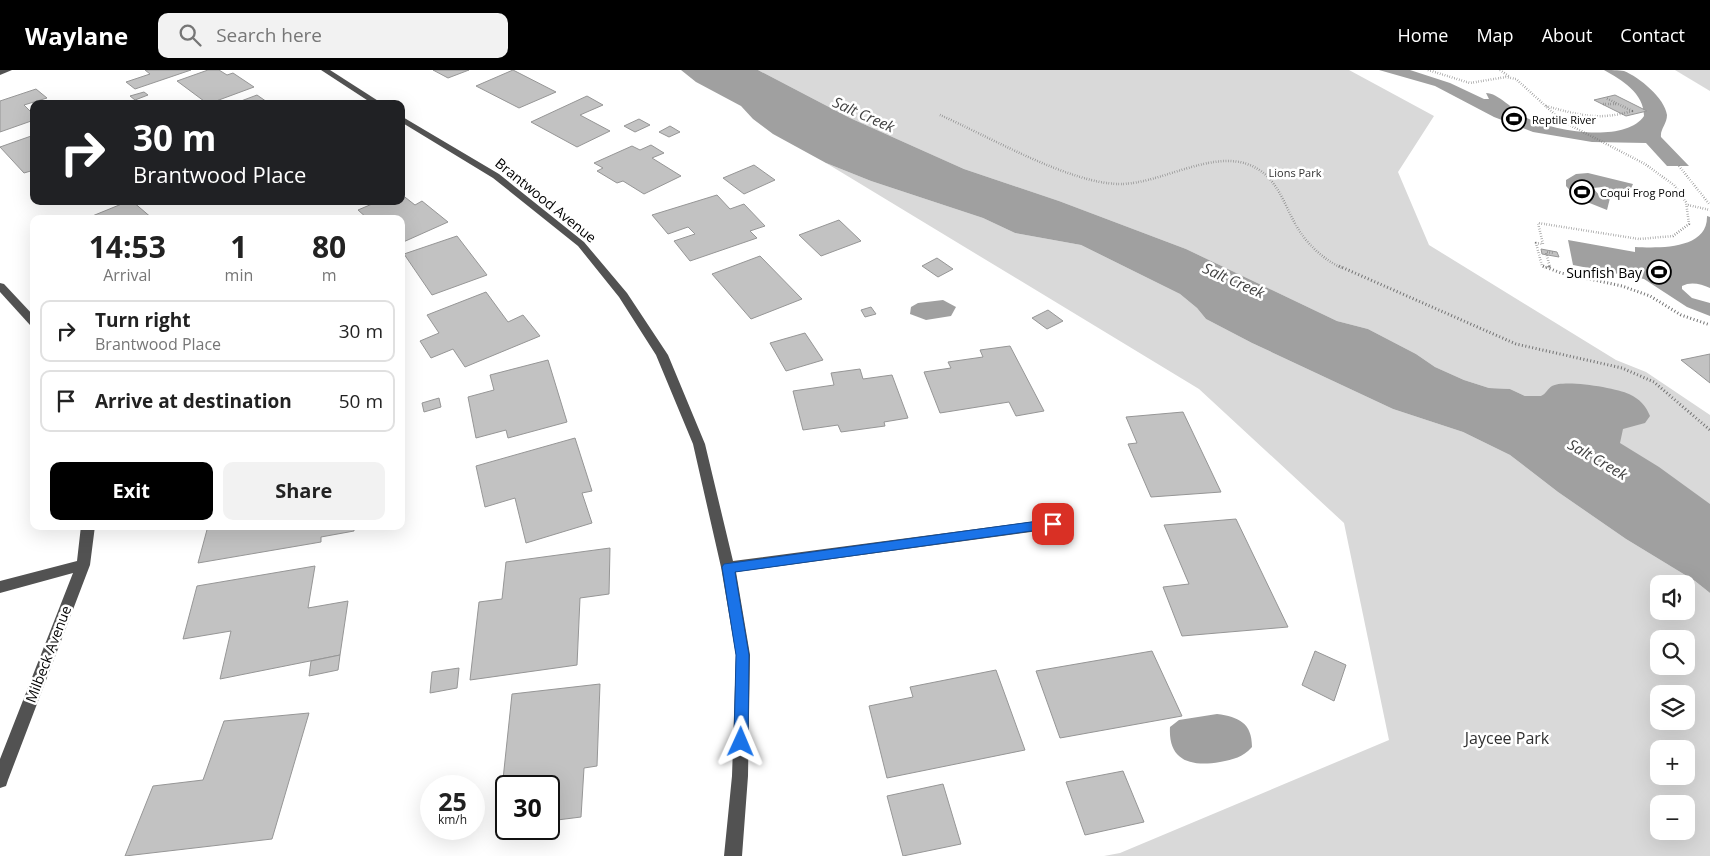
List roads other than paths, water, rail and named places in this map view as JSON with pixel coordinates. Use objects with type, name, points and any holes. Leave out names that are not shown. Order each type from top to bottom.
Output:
[{"type":"street","points":[[0,72],[8,70]]},
{"type":"street","points":[[325,70],[373,100]]},
{"type":"street","name":"Brantwood Avenue","points":[[405,120],[496,176],[581,244],[623,295],[662,355],[699,444],[728,567],[743,655],[740,776],[733,856]]},
{"type":"street","points":[[0,286],[30,320]]},
{"type":"street","points":[[728,567],[1053,524]]},
{"type":"street","name":"Milbeck Avenue","points":[[0,780],[83,565],[87,530]]},
{"type":"street","points":[[0,587],[83,565]]},
{"type":"water","name":"Salt Creek","points":[[681,70],[758,70],[850,118],[964,169],[1059,201],[1186,249],[1337,321],[1368,329],[1416,354],[1435,367],[1464,380],[1489,388],[1510,389],[1525,396],[1541,396],[1552,386],[1567,383],[1603,387],[1633,396],[1642,403],[1650,416],[1645,423],[1623,429],[1620,443],[1659,467],[1710,504],[1710,593],[1695,581],[1695,575],[1685,575],[1626,539],[1558,492],[1510,455],[1463,432],[1393,409],[1252,343],[1206,319],[1197,308],[1180,294],[1081,245],[1015,233],[983,218],[871,181],[826,163],[773,134],[753,119],[741,106],[696,82]]},
{"type":"water","name":"Reptile River","points":[[1379,70],[1410,70],[1450,83],[1484,99],[1489,99],[1486,93],[1491,94],[1525,117],[1537,122],[1552,127],[1587,132],[1621,130],[1634,125],[1644,116],[1640,101],[1631,88],[1604,70],[1624,71],[1644,83],[1662,102],[1667,115],[1661,137],[1689,166],[1667,166],[1646,143],[1592,142],[1533,132],[1494,117],[1435,86]]},
{"type":"water","name":"Coqui Frog Pond","points":[[1588,173],[1633,184],[1628,195],[1603,187],[1593,188],[1599,195],[1610,198],[1607,210],[1577,198],[1566,186],[1566,180],[1576,174]]},
{"type":"water","name":"Sunfish Bay","points":[[1707,216],[1710,217],[1710,288],[1692,283],[1685,284],[1682,286],[1682,289],[1692,298],[1710,303],[1710,316],[1687,307],[1644,279],[1573,265],[1568,240],[1635,252],[1635,247],[1680,245],[1691,241],[1699,235],[1705,227]]},
{"type":"water","points":[[943,300],[956,307],[951,316],[926,320],[910,314],[911,307],[918,303]]},
{"type":"water","points":[[1217,714],[1238,719],[1243,723],[1250,732],[1252,747],[1238,758],[1220,762],[1191,762],[1177,754],[1170,738],[1170,727],[1179,720]]},
{"type":"place","name":"Reptile River","points":[[1514,119]]},
{"type":"place","name":"Coqui Frog Pond","points":[[1582,192]]},
{"type":"place","name":"Sunfish Bay","points":[[1659,272]]},
{"type":"park label","name":"Lions Park","points":[[1295,172]]},
{"type":"park label","name":"Jaycee Park","points":[[1507,738]]}]
